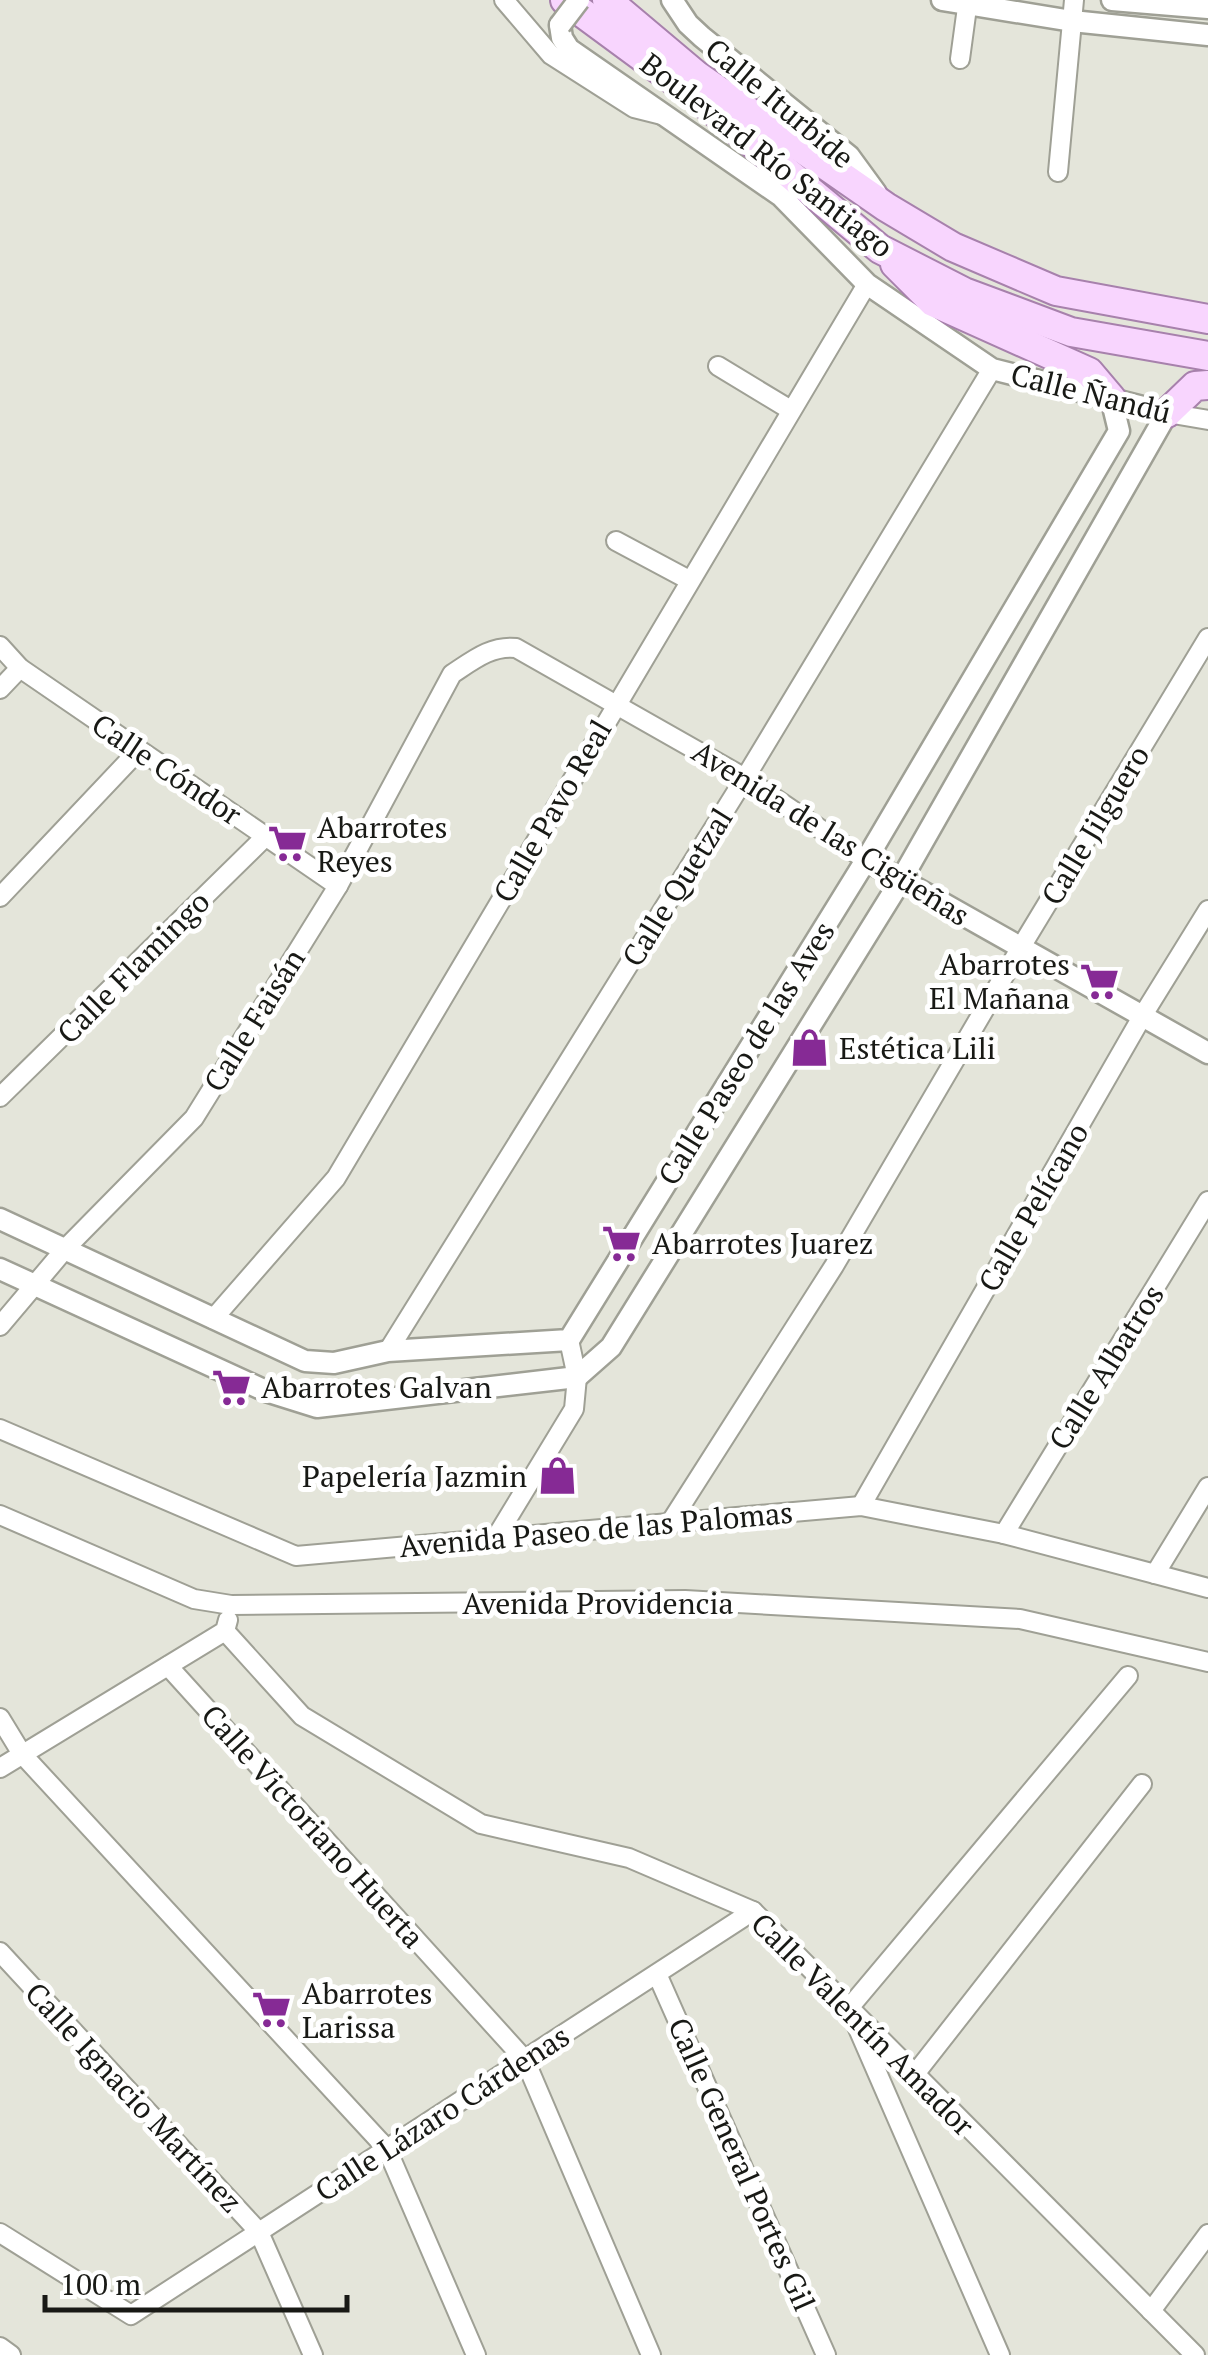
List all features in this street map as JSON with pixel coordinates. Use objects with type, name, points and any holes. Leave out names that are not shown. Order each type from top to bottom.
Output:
[{"type":"main road","name":"Boulevard Río Santiago","points":[[607,0],[696,75],[886,207],[953,247],[1056,291],[1208,319]]},
{"type":"main road","name":"Boulevard Río Santiago","points":[[563,12],[698,98],[880,249],[964,292],[1071,332],[1208,356]]},
{"type":"main road","points":[[880,249],[933,302],[1089,372],[1111,398]]},
{"type":"main road","points":[[1168,413],[1195,386],[1208,384]]},
{"type":"street","points":[[504,0],[551,56],[634,108],[666,116]]},
{"type":"street","points":[[563,12],[579,0]]},
{"type":"street","name":"Calle Iturbide","points":[[672,0],[702,38],[850,156],[886,207]]},
{"type":"street","points":[[942,0],[1073,10],[1127,25],[1208,35]]},
{"type":"street","points":[[1127,25],[1124,1],[1208,8]]},
{"type":"street","points":[[960,59],[968,2]]},
{"type":"street","points":[[1058,172],[1073,10]]},
{"type":"street","name":"Calle Ñandú","points":[[563,12],[562,38],[569,49],[781,196],[866,284],[992,369],[1208,420]]},
{"type":"street","name":"Calle Pavo Real","points":[[213,1320],[336,1178],[866,284]]},
{"type":"street","points":[[718,366],[789,409]]},
{"type":"street","name":"Calle Quetzal","points":[[388,1352],[745,778],[992,369]]},
{"type":"street","name":"Calle Paseo de las Aves","points":[[569,1340],[866,860],[1119,431],[1111,398]]},
{"type":"street","name":"Calle Paseo de las Aves","points":[[578,1376],[611,1347],[901,880],[1168,413]]},
{"type":"street","points":[[616,541],[689,580]]},
{"type":"street","name":"Calle Jilguero","points":[[670,1523],[834,1266],[1208,638]]},
{"type":"street","name":"Calle Cóndor","points":[[0,646],[20,668],[338,886]]},
{"type":"street","name":"Avenida de las Cigüeñas","points":[[452,674],[486,652],[516,648],[745,778],[866,860],[1208,1053]]},
{"type":"street","points":[[0,689],[20,668]]},
{"type":"street","name":"Calle Faisán","points":[[0,1326],[65,1249],[194,1118],[338,886],[452,674]]},
{"type":"street","points":[[0,897],[139,750]]},
{"type":"street","name":"Calle Flamingo","points":[[0,1097],[266,836]]},
{"type":"street","name":"Calle Pelícano","points":[[861,1506],[1142,1016],[1208,910]]},
{"type":"street","name":"Calle Albatros","points":[[1004,1534],[1208,1201]]},
{"type":"street","points":[[0,1219],[304,1361],[334,1363],[388,1352],[569,1340],[578,1376],[574,1409],[495,1538]]},
{"type":"street","points":[[0,1269],[266,1391],[317,1407],[578,1376]]},
{"type":"street","name":"Avenida Paseo de las Palomas","points":[[0,1429],[296,1556],[861,1506],[1004,1534],[1208,1588]]},
{"type":"street","points":[[1155,1574],[1208,1487]]},
{"type":"street","name":"Avenida Providencia","points":[[0,1515],[194,1600],[231,1605],[685,1600],[1020,1618],[1208,1662]]},
{"type":"street","points":[[0,1768],[225,1630],[231,1605]]},
{"type":"street","name":"Calle Valentín Amador","points":[[225,1630],[302,1716],[481,1824],[629,1858],[753,1911],[1195,2355]]},
{"type":"street","name":"Calle Victoriano Huerta","points":[[168,1666],[525,2060],[651,2355]]},
{"type":"street","points":[[1000,2355],[850,2008],[1128,1676]]},
{"type":"street","points":[[0,1718],[22,1754],[387,2149],[476,2355]]},
{"type":"street","points":[[915,2074],[1142,1784]]},
{"type":"street","name":"Calle Lázaro Cárdenas","points":[[0,2233],[131,2315],[753,1911]]},
{"type":"street","name":"Calle Ignacio Martínez","points":[[0,1952],[259,2232],[313,2355]]},
{"type":"street","name":"Calle General Portes Gil","points":[[657,1974],[826,2355]]},
{"type":"street","points":[[1151,2311],[1208,2234]]},
{"type":"street","points":[[0,2348],[10,2355]]},
{"type":"place","name":"Abarrotes Reyes","points":[[287,844]]},
{"type":"place","name":"Abarrotes El Mañana","points":[[1100,981]]},
{"type":"place","name":"Estética Lili","points":[[809,1048]]},
{"type":"place","name":"Abarrotes Juarez","points":[[622,1243]]},
{"type":"place","name":"Abarrotes Galvan","points":[[231,1387]]},
{"type":"place","name":"Papelería Jazmin","points":[[557,1476]]},
{"type":"place","name":"Abarrotes Larissa","points":[[272,2010]]}]
